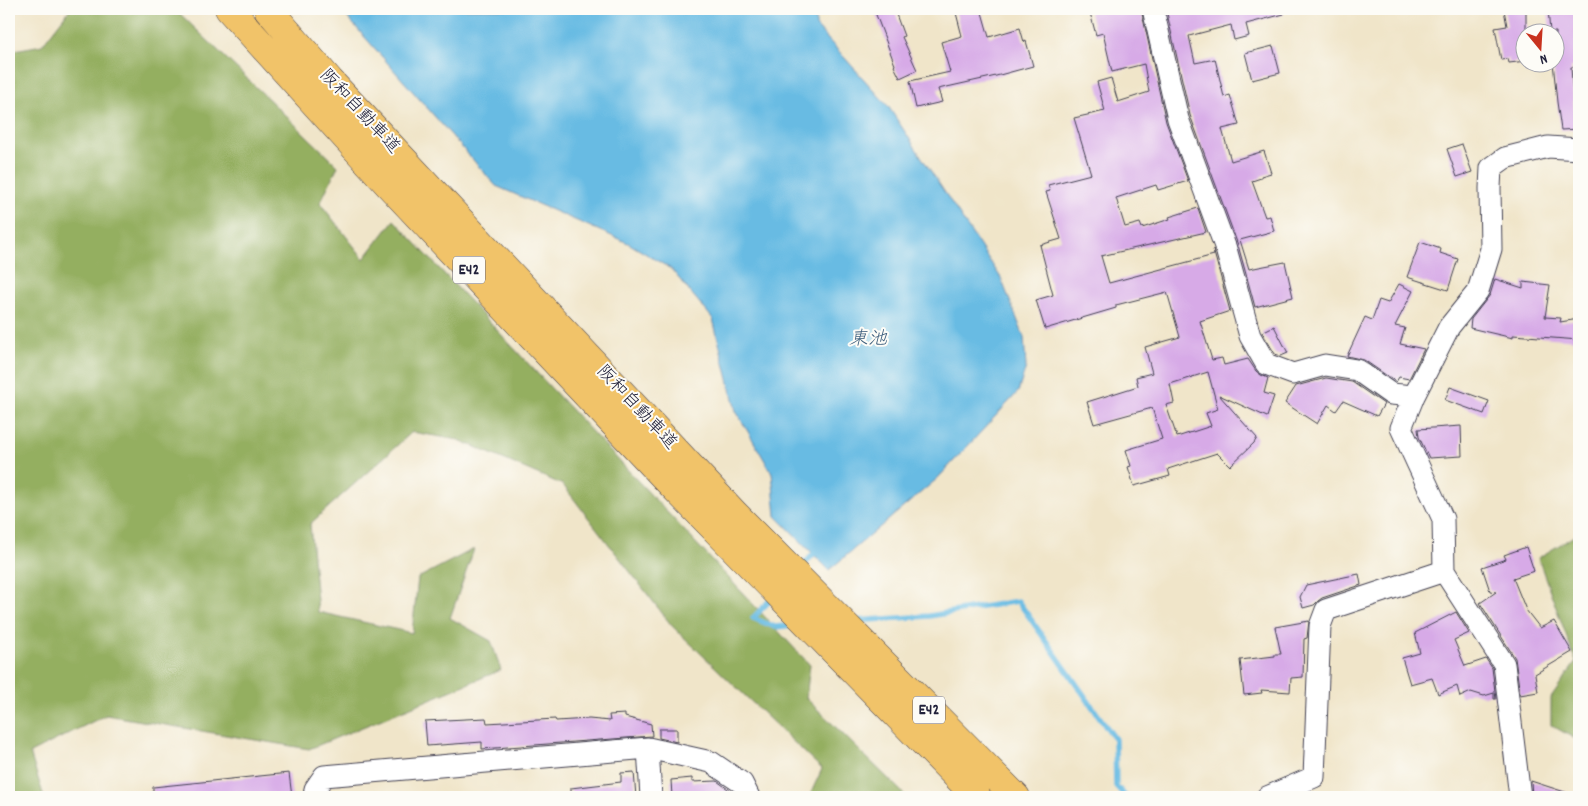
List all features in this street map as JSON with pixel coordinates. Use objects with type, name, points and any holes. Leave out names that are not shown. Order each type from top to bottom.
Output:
[{"type":"highway","name":"阪和自動車道","points":[[229,9],[388,184],[665,478],[723,519]]},
{"type":"highway","name":"阪和自動車道","points":[[268,9],[330,81],[723,519],[832,632],[977,797]]},
{"type":"highway","name":"阪和自動車道","points":[[832,632],[1016,797]]},
{"type":"street","points":[[1153,9],[1178,119],[1226,249],[1250,336],[1266,364],[1293,374],[1325,365],[1357,370],[1391,394],[1414,396]]},
{"type":"street","points":[[1520,797],[1504,664],[1444,571],[1443,519],[1401,428],[1414,396],[1449,327],[1478,292],[1492,249],[1491,168],[1505,158],[1548,147],[1579,149]]},
{"type":"street","points":[[1267,797],[1314,777],[1320,626],[1326,610],[1444,571]]},
{"type":"street","points":[[314,797],[315,789],[324,776],[648,748],[711,762],[742,783],[749,797]]},
{"type":"street","points":[[648,748],[651,797]]},
{"type":"green space","points":[[70,9],[175,9],[338,166],[320,203],[364,259],[394,220],[810,665],[806,698],[907,797],[809,797],[822,769],[672,626],[563,485],[459,440],[412,432],[310,524],[318,612],[412,633],[418,578],[474,549],[450,618],[491,641],[501,670],[309,749],[106,715],[30,753],[44,797],[9,797],[9,51],[42,45]]},
{"type":"green space","points":[[1579,533],[1579,741],[1551,725],[1551,698],[1576,662],[1538,558]]},
{"type":"water","name":"東池","points":[[340,9],[815,9],[816,26],[888,106],[1001,278],[1024,337],[1026,367],[1018,392],[938,478],[829,570],[776,516],[772,473],[736,411],[713,319],[671,269],[628,243],[496,186]]},
{"type":"building","points":[[884,9],[894,9],[904,36],[902,37],[917,70],[900,78],[875,12]]},
{"type":"building","points":[[955,9],[981,9],[989,37],[1020,28],[1033,66],[938,89],[942,102],[916,108],[910,81],[950,72],[941,42],[962,36]]},
{"type":"building","points":[[1089,9],[1141,9],[1166,122],[1188,181],[1158,190],[1156,185],[1116,198],[1125,227],[1140,223],[1142,228],[1198,208],[1206,232],[1101,256],[1109,283],[1214,255],[1213,249],[1230,311],[1200,321],[1212,360],[1222,358],[1224,365],[1248,359],[1256,371],[1268,378],[1264,393],[1274,396],[1267,417],[1219,395],[1257,438],[1230,466],[1217,453],[1168,469],[1170,476],[1134,486],[1128,467],[1131,466],[1126,450],[1162,439],[1152,408],[1094,424],[1087,402],[1138,386],[1136,377],[1152,373],[1145,347],[1180,337],[1167,292],[1116,305],[1116,308],[1045,329],[1036,300],[1053,295],[1040,245],[1061,239],[1046,192],[1050,191],[1048,185],[1091,174],[1074,118],[1105,111],[1097,82],[1111,78],[1118,102],[1149,92],[1144,64],[1112,72],[1103,33],[1096,35]],"holes":[[[1208,372],[1218,409],[1206,413],[1211,426],[1177,437],[1166,405],[1174,403],[1170,384]]]},
{"type":"building","points":[[1166,9],[1283,9],[1284,14],[1246,24],[1249,36],[1234,40],[1231,25],[1189,36],[1195,63],[1215,59],[1224,97],[1230,95],[1239,125],[1222,129],[1231,161],[1264,151],[1271,173],[1252,181],[1265,217],[1270,216],[1274,231],[1240,240],[1249,269],[1285,262],[1293,297],[1255,307],[1238,245],[1190,115]]},
{"type":"building","points":[[1526,9],[1526,22],[1516,22],[1516,62],[1509,63],[1508,59],[1501,60],[1495,28],[1507,26],[1504,10]]},
{"type":"building","points":[[1548,9],[1579,9],[1579,67],[1571,67],[1574,111],[1579,110],[1579,129],[1561,130],[1554,72],[1566,72],[1566,22],[1549,22]]},
{"type":"building","points":[[1273,46],[1280,73],[1252,80],[1245,53]]},
{"type":"building","points":[[1462,144],[1472,172],[1457,177],[1447,149]]},
{"type":"building","points":[[1420,242],[1441,249],[1440,253],[1458,259],[1448,290],[1407,277]]},
{"type":"building","points":[[1495,279],[1523,288],[1523,282],[1550,285],[1545,317],[1561,318],[1560,322],[1579,319],[1579,340],[1513,335],[1513,338],[1470,328],[1471,319],[1490,295]]},
{"type":"building","points":[[1399,284],[1413,291],[1395,326],[1405,328],[1400,344],[1424,349],[1409,379],[1399,377],[1396,382],[1364,360],[1347,356],[1365,317],[1372,320],[1379,300],[1388,303]]},
{"type":"building","points":[[1274,326],[1288,353],[1281,356],[1275,354],[1262,332]]},
{"type":"building","points":[[1326,378],[1352,382],[1384,404],[1377,416],[1343,401],[1336,411],[1328,405],[1317,424],[1285,403],[1296,386]]},
{"type":"building","points":[[1450,387],[1489,401],[1484,414],[1445,400]]},
{"type":"building","points":[[1461,426],[1462,456],[1429,458],[1419,437],[1418,429]]},
{"type":"building","points":[[1526,547],[1534,571],[1513,578],[1526,610],[1540,628],[1554,621],[1572,652],[1535,674],[1538,692],[1520,695],[1515,658],[1480,603],[1496,592],[1490,591],[1482,567],[1506,559],[1504,555]]},
{"type":"building","points":[[1359,574],[1361,585],[1322,598],[1314,605],[1303,608],[1300,597],[1306,585]]},
{"type":"building","points":[[1456,612],[1469,633],[1454,640],[1465,666],[1486,659],[1492,668],[1496,699],[1494,699],[1494,693],[1484,696],[1471,692],[1460,697],[1457,686],[1438,694],[1432,678],[1410,684],[1402,658],[1420,653],[1415,633]]},
{"type":"building","points":[[1309,621],[1307,638],[1304,639],[1303,677],[1291,678],[1290,692],[1261,690],[1262,693],[1244,695],[1240,660],[1281,654],[1275,627]]},
{"type":"building","points":[[625,714],[625,717],[651,724],[652,736],[482,749],[482,742],[427,746],[425,721],[486,718],[487,723],[555,719],[556,721],[589,719],[610,721],[609,715]]},
{"type":"building","points":[[659,729],[677,729],[677,742],[659,738]]},
{"type":"building","points":[[634,772],[636,797],[571,797],[571,788],[621,782],[621,773]]},
{"type":"building","points":[[289,773],[292,797],[153,797],[153,787]]},
{"type":"building","points":[[692,778],[692,782],[717,781],[732,792],[735,797],[672,797],[671,780]]},
{"type":"building","points":[[1531,781],[1571,794],[1571,797],[1532,797]]},
{"type":"waterway","points":[[799,570],[818,549]]},
{"type":"waterway","points":[[772,598],[753,618],[775,627],[796,625]]},
{"type":"waterway","points":[[853,621],[929,616],[1018,601],[1115,739],[1116,786],[1126,797]]}]
